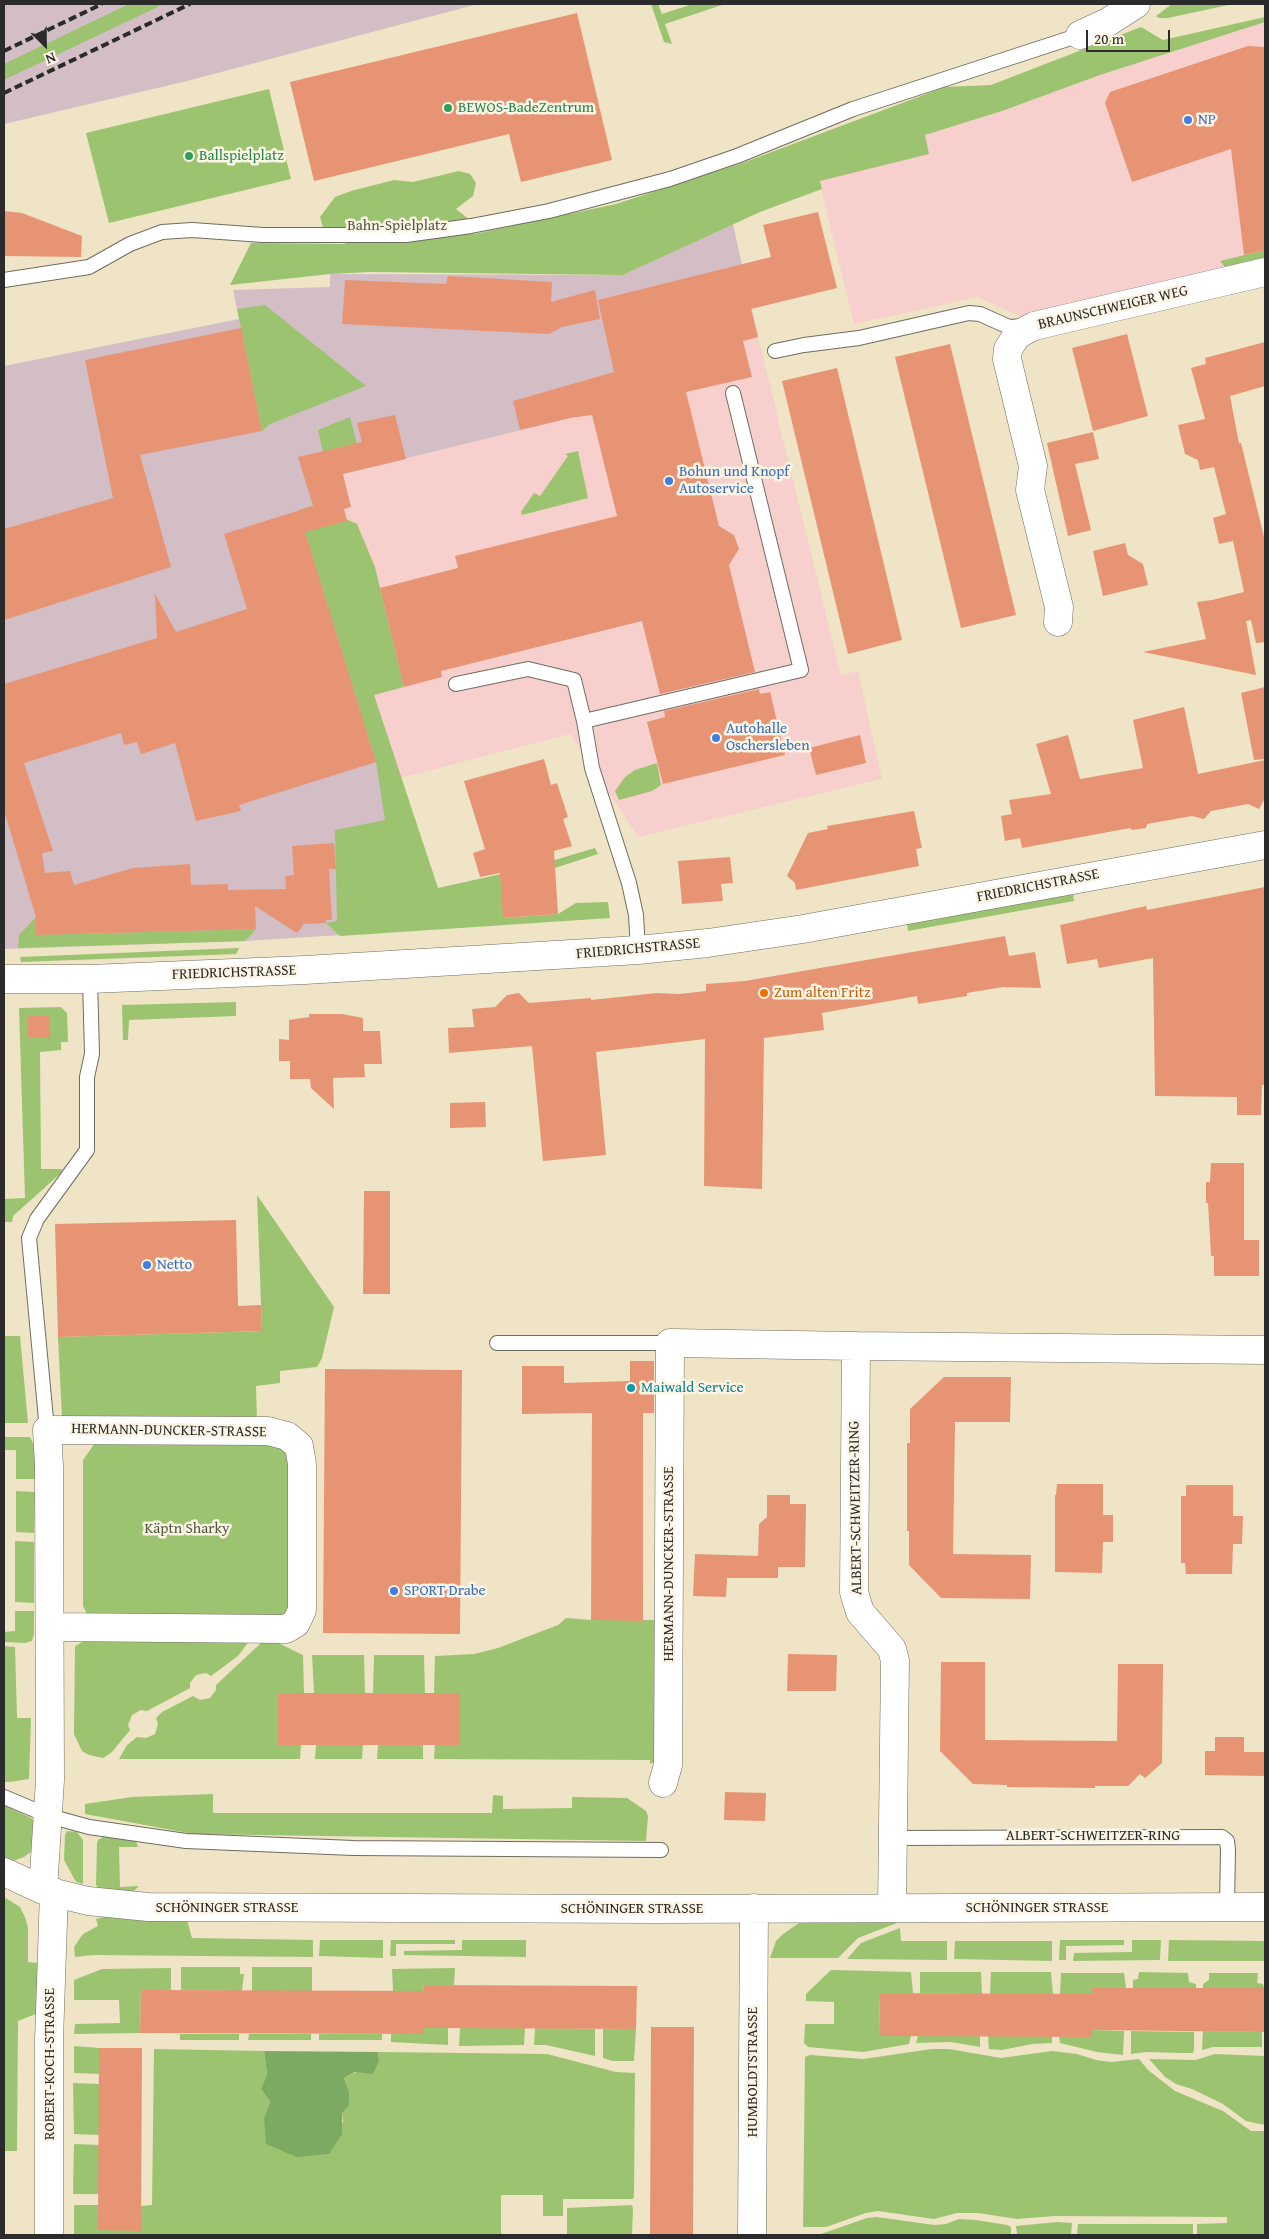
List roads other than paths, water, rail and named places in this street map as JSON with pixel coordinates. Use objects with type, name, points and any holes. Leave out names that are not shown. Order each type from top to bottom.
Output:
[{"type":"street","points":[[1080,35],[1108,22],[1136,4]]},
{"type":"street","name":"BRAUNSCHWEIGER WEG","points":[[1058,622],[1059,607],[1030,490],[1033,466],[1007,359],[1008,349],[1017,335],[1034,326],[1265,272]]},
{"type":"street","name":"FRIEDRICHSTRASSE","points":[[4,978],[90,980],[404,965],[638,950],[708,943],[803,929],[1265,845]]},
{"type":"street","points":[[670,1344],[1265,1350]]},
{"type":"street","name":"HERMANN-DUNCKER-STRASSE","points":[[663,1784],[668,1766],[670,1344]]},
{"type":"street","name":"ALBERT-SCHWEITZER-RING","points":[[856,1346],[854,1592],[860,1612],[892,1649],[895,1661],[892,1908]]},
{"type":"street","points":[[47,1430],[50,1628],[48,1891]]},
{"type":"street","name":"HERMANN-DUNCKER-STRASSE","points":[[47,1430],[268,1431],[287,1436],[299,1446],[302,1464],[302,1610],[296,1623],[286,1630],[50,1628]]},
{"type":"street","name":"SCHÖNINGER STRASSE","points":[[4,1872],[48,1891],[88,1902],[148,1907],[1265,1907]]},
{"type":"street","name":"ROBERT-KOCH-STRASSE","points":[[48,1891],[49,2235]]},
{"type":"street","name":"HUMBOLDTSTRASSE","points":[[752,2235],[754,1908]]},
{"type":"lane","points":[[4,280],[89,266],[130,244],[162,232],[192,230],[263,235],[406,235],[471,226],[549,211],[670,178],[737,156],[853,109],[1080,35]]},
{"type":"lane","points":[[775,351],[859,338],[969,313],[980,314],[1008,327],[1034,326]]},
{"type":"lane","points":[[584,721],[801,670],[732,393]]},
{"type":"lane","points":[[456,684],[528,669],[574,680],[584,721],[592,768],[629,882],[636,915],[638,950]]},
{"type":"lane","points":[[47,1430],[29,1238],[37,1219],[87,1150],[87,1077],[92,1054],[90,980]]},
{"type":"lane","points":[[496,1343],[670,1344]]},
{"type":"lane","points":[[4,1797],[49,1816],[89,1827],[218,1844],[353,1848],[661,1850]]},
{"type":"lane","name":"ALBERT-SCHWEITZER-RING","points":[[892,1838],[1222,1837],[1227,1841],[1228,1850],[1227,1907]]},
{"type":"railway","points":[[4,51],[102,4]]},
{"type":"railway","points":[[4,93],[190,4]]},
{"type":"place","name":"BEWOS-BadeZentrum","points":[[448,108]]},
{"type":"place","name":"NP","points":[[1188,120]]},
{"type":"place","name":"Ballspielplatz","points":[[189,156]]},
{"type":"place","name":"Bohun und Knopf Autoservice","points":[[669,481]]},
{"type":"place","name":"Autohalle Oschersleben","points":[[716,738]]},
{"type":"place","name":"Zum alten Fritz","points":[[764,993]]},
{"type":"place","name":"Netto","points":[[147,1265]]},
{"type":"place","name":"Maiwald Service","points":[[631,1388]]},
{"type":"place","name":"SPORT Drabe","points":[[394,1591]]},
{"type":"park label","name":"Bahn-Spielplatz","points":[[397,226]]},
{"type":"park label","name":"Käptn Sharky","points":[[187,1529]]}]
